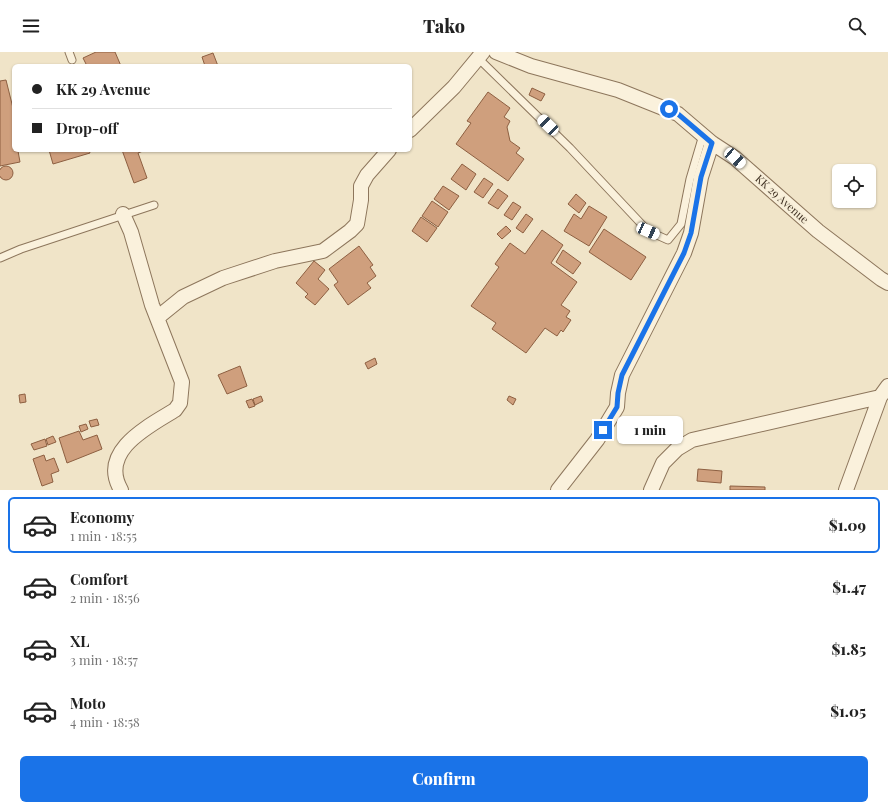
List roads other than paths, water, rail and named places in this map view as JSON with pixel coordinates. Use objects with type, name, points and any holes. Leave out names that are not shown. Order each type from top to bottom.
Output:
[{"type":"street","name":"KK 29 Avenue","points":[[496,52],[531,66],[618,90],[659,105],[678,114],[707,139],[735,158],[818,231],[880,279],[888,283]]},
{"type":"street","points":[[412,128],[454,87],[480,55]]},
{"type":"street","points":[[558,490],[597,440],[617,407],[622,375],[684,253],[691,233],[707,139]]},
{"type":"street","points":[[157,318],[183,297],[224,278],[275,261],[322,251],[350,231],[357,224],[361,200],[361,186],[367,175],[388,152]]},
{"type":"street","points":[[121,490],[117,484],[115,466],[119,456],[132,438],[175,410],[180,403],[182,382],[157,318],[132,232],[123,214]]},
{"type":"street","points":[[651,490],[663,463],[677,449],[692,440],[884,392]]},
{"type":"street","points":[[846,490],[884,392]]},
{"type":"lane","points":[[69,52],[72,60]]},
{"type":"lane","points":[[480,55],[648,231],[668,240],[681,224],[690,179],[707,139]]},
{"type":"lane","points":[[0,258],[6,254],[154,205]]}]
